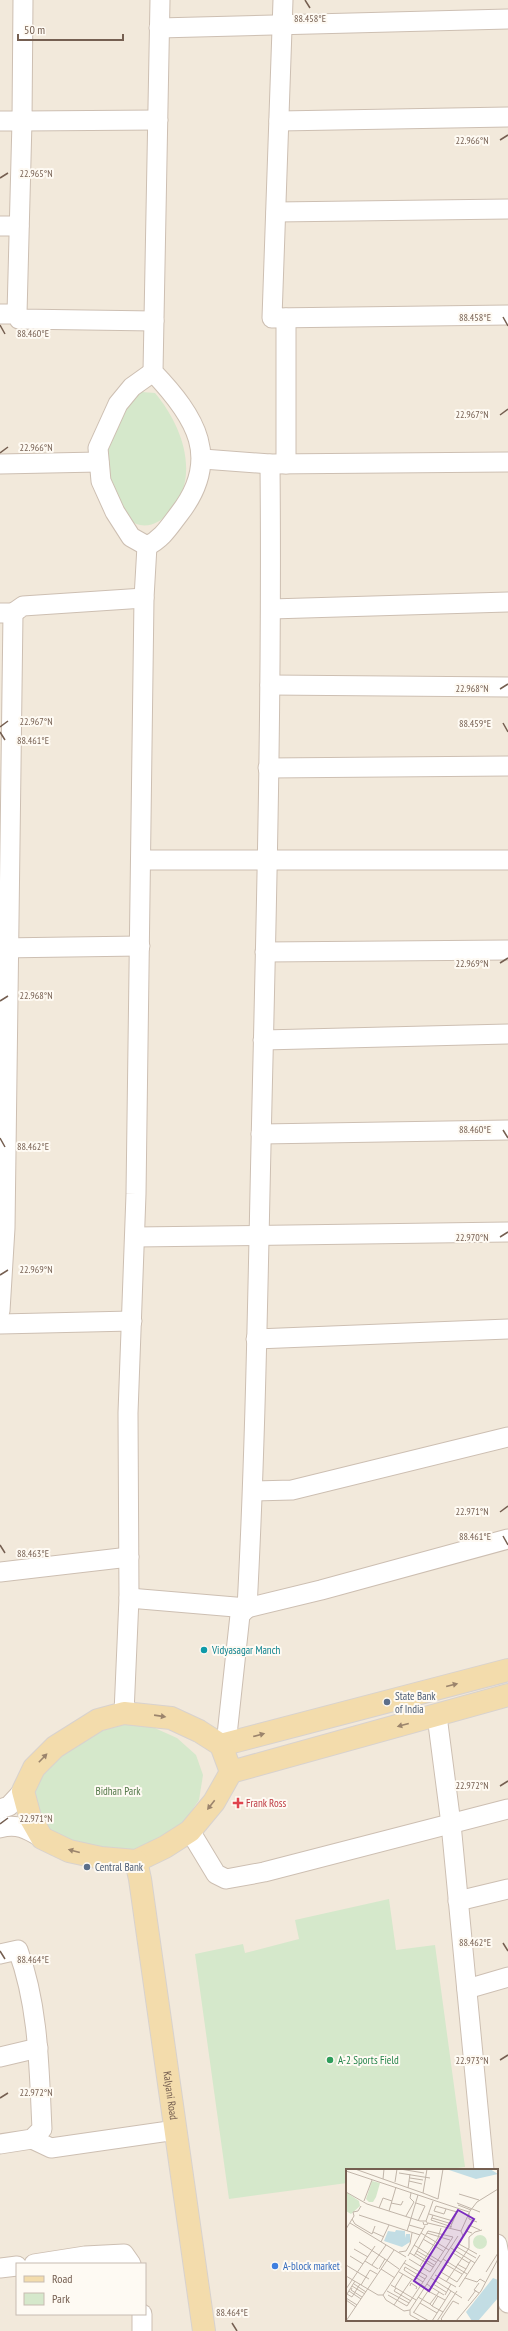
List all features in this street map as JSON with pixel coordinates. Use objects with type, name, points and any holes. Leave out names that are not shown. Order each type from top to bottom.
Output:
[{"type":"main road","points":[[221,1745],[508,1670]]},
{"type":"main road","points":[[231,1772],[221,1745],[171,1718],[124,1713],[98,1720],[55,1747],[34,1768],[23,1791],[30,1817],[42,1838],[69,1851],[101,1858],[136,1861],[165,1847],[190,1831],[214,1802],[231,1772],[437,1716],[508,1695]]},
{"type":"main road","name":"Kalyani Road","points":[[136,1861],[140,1879],[204,2331]]},
{"type":"street","points":[[23,0],[19,226],[8,314],[19,319],[154,321]]},
{"type":"street","points":[[147,546],[159,540],[187,504],[200,476],[203,459],[200,439],[196,432],[173,393],[153,372],[160,0]]},
{"type":"street","points":[[282,0],[272,318],[508,315]]},
{"type":"street","points":[[159,28],[508,19]]},
{"type":"street","points":[[279,121],[508,117]]},
{"type":"street","points":[[0,121],[158,120]]},
{"type":"street","points":[[276,212],[508,209]]},
{"type":"street","points":[[0,226],[19,226]]},
{"type":"street","points":[[221,1745],[227,1735],[240,1615],[247,1608],[253,1491],[271,609],[286,318]]},
{"type":"street","points":[[147,546],[131,536],[115,512],[101,481],[98,448],[118,404],[132,387],[153,372]]},
{"type":"street","points":[[203,459],[278,464],[508,462]]},
{"type":"street","points":[[0,464],[99,462]]},
{"type":"street","points":[[124,1713],[129,1598],[128,1413],[135,1237],[142,860],[144,598],[147,546]]},
{"type":"street","points":[[0,1311],[5,948],[7,613],[23,606],[144,598]]},
{"type":"street","points":[[271,609],[508,602]]},
{"type":"street","points":[[270,685],[508,687]]},
{"type":"street","points":[[268,768],[508,766]]},
{"type":"street","points":[[142,860],[508,860]]},
{"type":"street","points":[[5,948],[140,946]]},
{"type":"street","points":[[265,952],[508,950]]},
{"type":"street","points":[[263,1040],[508,1034]]},
{"type":"street","points":[[261,1134],[508,1130]]},
{"type":"street","points":[[135,1237],[508,1232]]},
{"type":"street","points":[[0,1324],[132,1321]]},
{"type":"street","points":[[256,1339],[508,1330]]},
{"type":"street","points":[[253,1491],[292,1490],[508,1437]]},
{"type":"street","points":[[129,1598],[247,1608],[321,1590],[508,1539]]},
{"type":"street","points":[[0,1572],[129,1557]]},
{"type":"street","points":[[437,1716],[451,1824],[484,2169]]},
{"type":"street","points":[[0,1809],[9,1806],[23,1791]]},
{"type":"street","points":[[190,1831],[216,1874],[226,1879],[264,1872],[508,1810]]},
{"type":"street","points":[[0,1828],[8,1826],[22,1827],[42,1838]]},
{"type":"street","points":[[458,1901],[508,1889]]},
{"type":"street","points":[[0,1954],[18,1950],[27,1974],[38,2048],[42,2129],[32,2140]]},
{"type":"street","points":[[467,1989],[508,1977]]},
{"type":"street","points":[[0,2057],[38,2048]]},
{"type":"street","points":[[0,2144],[32,2140],[51,2148],[176,2130]]},
{"type":"street","points":[[501,2249],[508,2303]]},
{"type":"street","points":[[40,2263],[85,2256],[124,2254],[130,2263]]},
{"type":"street","points":[[0,2268],[16,2266]]},
{"type":"street","points":[[142,2315],[142,2331]]},
{"type":"shaded area","points":[[0,0],[508,0],[508,2331],[0,2331]]},
{"type":"green space","points":[[142,392],[155,393],[165,406],[180,436],[186,468],[185,484],[179,499],[163,519],[148,525],[140,525],[128,518],[106,471],[109,446],[115,424],[122,407],[126,402]]},
{"type":"green space","name":"Bidhan Park","points":[[123,1725],[148,1725],[177,1738],[196,1755],[203,1775],[199,1800],[183,1823],[148,1848],[113,1855],[45,1832],[31,1787],[47,1762],[98,1732]]},
{"type":"green space","name":"A-2 Sports Field","points":[[389,1899],[396,1950],[435,1945],[465,2167],[448,2169],[346,2169],[346,2183],[229,2199],[195,1954],[243,1944],[245,1953],[299,1939],[295,1920]]},
{"type":"place","name":"Vidyasagar Manch","points":[[204,1650]]},
{"type":"place","name":"State Bank of India","points":[[387,1702]]},
{"type":"place","name":"Frank Ross","points":[[238,1803]]},
{"type":"place","name":"Central Bank","points":[[87,1867]]},
{"type":"place","name":"A-2 Sports Field","points":[[330,2060]]},
{"type":"place","name":"A-block market","points":[[275,2266]]}]
